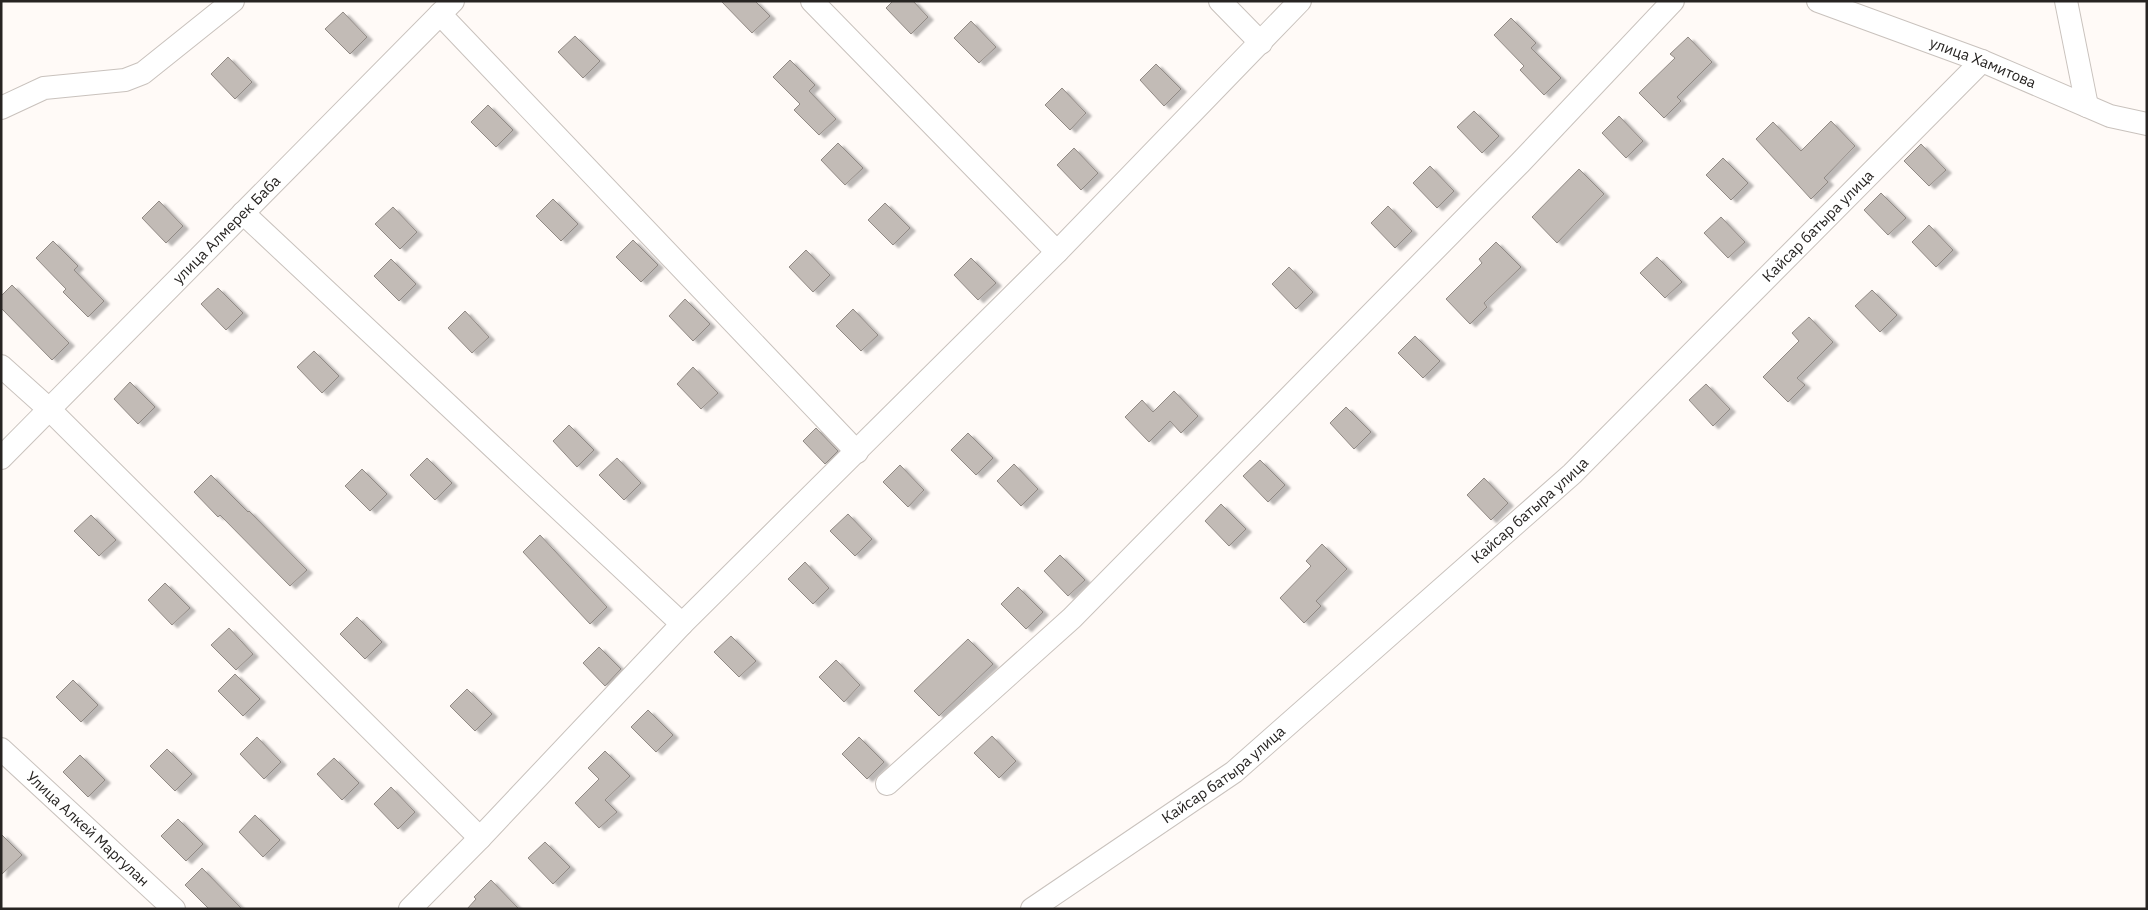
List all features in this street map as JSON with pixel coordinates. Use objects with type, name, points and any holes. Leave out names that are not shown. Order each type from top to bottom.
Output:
[{"type":"street","points":[[1,108],[44,88],[126,80],[144,73],[233,1]]},
{"type":"street","points":[[812,1],[1057,252]]},
{"type":"street","points":[[1220,1],[1261,43]]},
{"type":"street","points":[[410,909],[480,838],[682,624],[1057,252],[1300,1]]},
{"type":"street","points":[[887,784],[1072,618],[1520,163],[1673,1]]},
{"type":"street","name":"улица Хамитова","points":[[1818,1],[1982,61],[2110,116],[2147,124]]},
{"type":"street","points":[[2066,1],[2087,106]]},
{"type":"street","points":[[446,8],[857,452]]},
{"type":"street","name":"улица Алмерек Баба","points":[[1,458],[446,8]]},
{"type":"street","name":"Кайсар батыра улица","points":[[1032,909],[1234,772],[1572,474],[1982,61]]},
{"type":"street","points":[[243,213],[682,624]]},
{"type":"street","points":[[1,366],[50,410],[480,838]]},
{"type":"street","name":"Улица Алкей Маргулан","points":[[1,749],[174,909]]},
{"type":"building","points":[[721,1],[755,1],[770,16],[752,33]]},
{"type":"building","points":[[893,1],[913,1],[928,17],[911,34],[886,8]]},
{"type":"building","points":[[343,12],[367,37],[350,54],[325,29]]},
{"type":"building","points":[[1511,18],[1536,43],[1531,48],[1561,78],[1544,95],[1520,70],[1524,66],[1494,35]]},
{"type":"building","points":[[971,21],[996,47],[979,63],[954,38]]},
{"type":"building","points":[[575,36],[600,61],[583,78],[558,52]]},
{"type":"building","points":[[1688,37],[1712,62],[1677,97],[1681,101],[1664,118],[1639,93],[1675,58],[1670,54]]},
{"type":"building","points":[[228,57],[252,82],[235,99],[211,74]]},
{"type":"building","points":[[790,60],[815,85],[809,91],[836,119],[819,135],[794,110],[800,104],[773,77]]},
{"type":"building","points":[[1156,64],[1181,89],[1164,106],[1140,80]]},
{"type":"building","points":[[1062,88],[1086,113],[1070,130],[1045,105]]},
{"type":"building","points":[[488,105],[513,130],[496,147],[471,122]]},
{"type":"building","points":[[1474,111],[1499,136],[1482,153],[1457,127]]},
{"type":"building","points":[[1619,116],[1643,141],[1626,158],[1602,133]]},
{"type":"building","points":[[1831,121],[1855,146],[1824,178],[1828,182],[1811,199],[1756,139],[1773,122],[1801,151]]},
{"type":"building","points":[[838,143],[863,168],[845,185],[821,160]]},
{"type":"building","points":[[1921,144],[1946,170],[1929,186],[1904,161]]},
{"type":"building","points":[[1074,148],[1098,173],[1081,190],[1057,165]]},
{"type":"building","points":[[1723,158],[1748,183],[1731,200],[1706,175]]},
{"type":"building","points":[[1430,166],[1454,191],[1437,208],[1413,183]]},
{"type":"building","points":[[1579,169],[1604,194],[1557,243],[1532,217]]},
{"type":"building","points":[[1881,193],[1906,218],[1888,235],[1864,210]]},
{"type":"building","points":[[553,199],[578,224],[561,241],[536,216]]},
{"type":"building","points":[[159,201],[183,226],[166,243],[142,218]]},
{"type":"building","points":[[885,203],[910,228],[893,245],[868,220]]},
{"type":"building","points":[[1388,206],[1412,231],[1395,248],[1371,223]]},
{"type":"building","points":[[393,207],[417,232],[400,249],[375,224]]},
{"type":"building","points":[[1721,217],[1745,242],[1728,258],[1704,233]]},
{"type":"building","points":[[1929,225],[1953,250],[1936,267],[1912,242]]},
{"type":"building","points":[[633,240],[658,265],[641,282],[616,257]]},
{"type":"building","points":[[53,241],[78,266],[74,270],[104,301],[88,317],[63,292],[66,289],[36,258]]},
{"type":"building","points":[[1496,242],[1521,267],[1484,303],[1487,307],[1470,324],[1446,299],[1482,263],[1479,259]]},
{"type":"building","points":[[806,250],[830,275],[813,292],[789,267]]},
{"type":"building","points":[[1657,257],[1682,282],[1665,298],[1640,273]]},
{"type":"building","points":[[971,258],[996,283],[978,300],[954,275]]},
{"type":"building","points":[[391,259],[416,284],[399,301],[374,276]]},
{"type":"building","points":[[1289,267],[1313,292],[1296,309],[1272,284]]},
{"type":"building","points":[[12,285],[69,343],[52,360],[1,308],[1,296]]},
{"type":"building","points":[[218,288],[243,313],[226,330],[201,304]]},
{"type":"building","points":[[1872,290],[1897,315],[1880,332],[1855,306]]},
{"type":"building","points":[[685,299],[710,324],[693,341],[669,316]]},
{"type":"building","points":[[853,309],[878,335],[861,351],[836,326]]},
{"type":"building","points":[[465,311],[489,337],[472,353],[448,328]]},
{"type":"building","points":[[1809,317],[1833,342],[1797,378],[1805,385],[1788,402],[1763,377],[1799,341],[1792,333]]},
{"type":"building","points":[[1415,336],[1440,361],[1423,378],[1398,353]]},
{"type":"building","points":[[314,351],[339,376],[322,393],[297,367]]},
{"type":"building","points":[[693,367],[718,393],[701,409],[677,384]]},
{"type":"building","points":[[130,382],[155,407],[138,424],[114,399]]},
{"type":"building","points":[[1706,384],[1730,409],[1713,426],[1689,400]]},
{"type":"building","points":[[1174,391],[1198,416],[1181,433],[1170,421],[1149,442],[1125,417],[1142,400],[1153,412]]},
{"type":"building","points":[[1346,407],[1371,432],[1354,449],[1330,423]]},
{"type":"building","points":[[569,425],[594,450],[577,467],[553,441]]},
{"type":"building","points":[[816,428],[838,451],[825,464],[803,441]]},
{"type":"building","points":[[968,433],[993,458],[976,475],[951,450]]},
{"type":"building","points":[[427,458],[452,483],[435,500],[410,475]]},
{"type":"building","points":[[617,458],[641,483],[624,500],[599,475]]},
{"type":"building","points":[[1260,460],[1285,485],[1268,502],[1243,476]]},
{"type":"building","points":[[1014,464],[1038,489],[1021,506],[997,481]]},
{"type":"building","points":[[900,465],[924,490],[908,507],[883,482]]},
{"type":"building","points":[[362,469],[387,494],[370,511],[345,486]]},
{"type":"building","points":[[211,475],[307,570],[290,586],[220,515],[218,517],[194,492]]},
{"type":"building","points":[[1484,478],[1508,503],[1491,520],[1467,495]]},
{"type":"building","points":[[1221,504],[1246,529],[1229,546],[1205,521]]},
{"type":"building","points":[[848,514],[872,539],[855,556],[830,531]]},
{"type":"building","points":[[91,515],[116,540],[99,556],[74,531]]},
{"type":"building","points":[[540,535],[607,607],[590,624],[523,552]]},
{"type":"building","points":[[1322,544],[1347,569],[1316,601],[1321,606],[1304,623],[1280,598],[1311,566],[1306,561]]},
{"type":"building","points":[[1060,555],[1085,580],[1068,596],[1044,571]]},
{"type":"building","points":[[805,562],[829,588],[813,604],[788,579]]},
{"type":"building","points":[[165,583],[190,608],[172,625],[148,600]]},
{"type":"building","points":[[1018,587],[1043,612],[1026,629],[1001,604]]},
{"type":"building","points":[[357,617],[382,642],[365,659],[340,634]]},
{"type":"building","points":[[229,628],[253,654],[236,670],[211,645]]},
{"type":"building","points":[[731,636],[756,661],[739,677],[714,652]]},
{"type":"building","points":[[968,639],[993,664],[939,716],[914,691]]},
{"type":"building","points":[[599,647],[621,669],[605,686],[583,663]]},
{"type":"building","points":[[836,660],[860,685],[844,702],[819,677]]},
{"type":"building","points":[[235,674],[260,699],[243,716],[218,691]]},
{"type":"building","points":[[73,680],[98,705],[81,722],[56,697]]},
{"type":"building","points":[[467,689],[492,714],[475,731],[450,706]]},
{"type":"building","points":[[648,710],[673,735],[656,752],[631,727]]},
{"type":"building","points":[[992,736],[1016,761],[999,778],[974,753]]},
{"type":"building","points":[[257,737],[281,762],[264,779],[240,754]]},
{"type":"building","points":[[859,737],[884,762],[867,779],[842,754]]},
{"type":"building","points":[[167,749],[192,774],[175,791],[150,766]]},
{"type":"building","points":[[605,751],[630,776],[605,800],[617,812],[599,828],[575,803],[599,779],[588,768]]},
{"type":"building","points":[[80,755],[105,780],[88,797],[63,772]]},
{"type":"building","points":[[334,758],[359,783],[342,800],[317,774]]},
{"type":"building","points":[[391,787],[415,812],[398,829],[374,804]]},
{"type":"building","points":[[255,815],[280,840],[263,857],[239,832]]},
{"type":"building","points":[[178,819],[203,844],[186,861],[161,836]]},
{"type":"building","points":[[1,834],[22,855],[1,875]]},
{"type":"building","points":[[545,842],[570,867],[553,884],[528,858]]},
{"type":"building","points":[[202,868],[242,909],[209,909],[185,885]]},
{"type":"building","points":[[491,880],[519,909],[467,909],[476,899],[474,897]]}]
